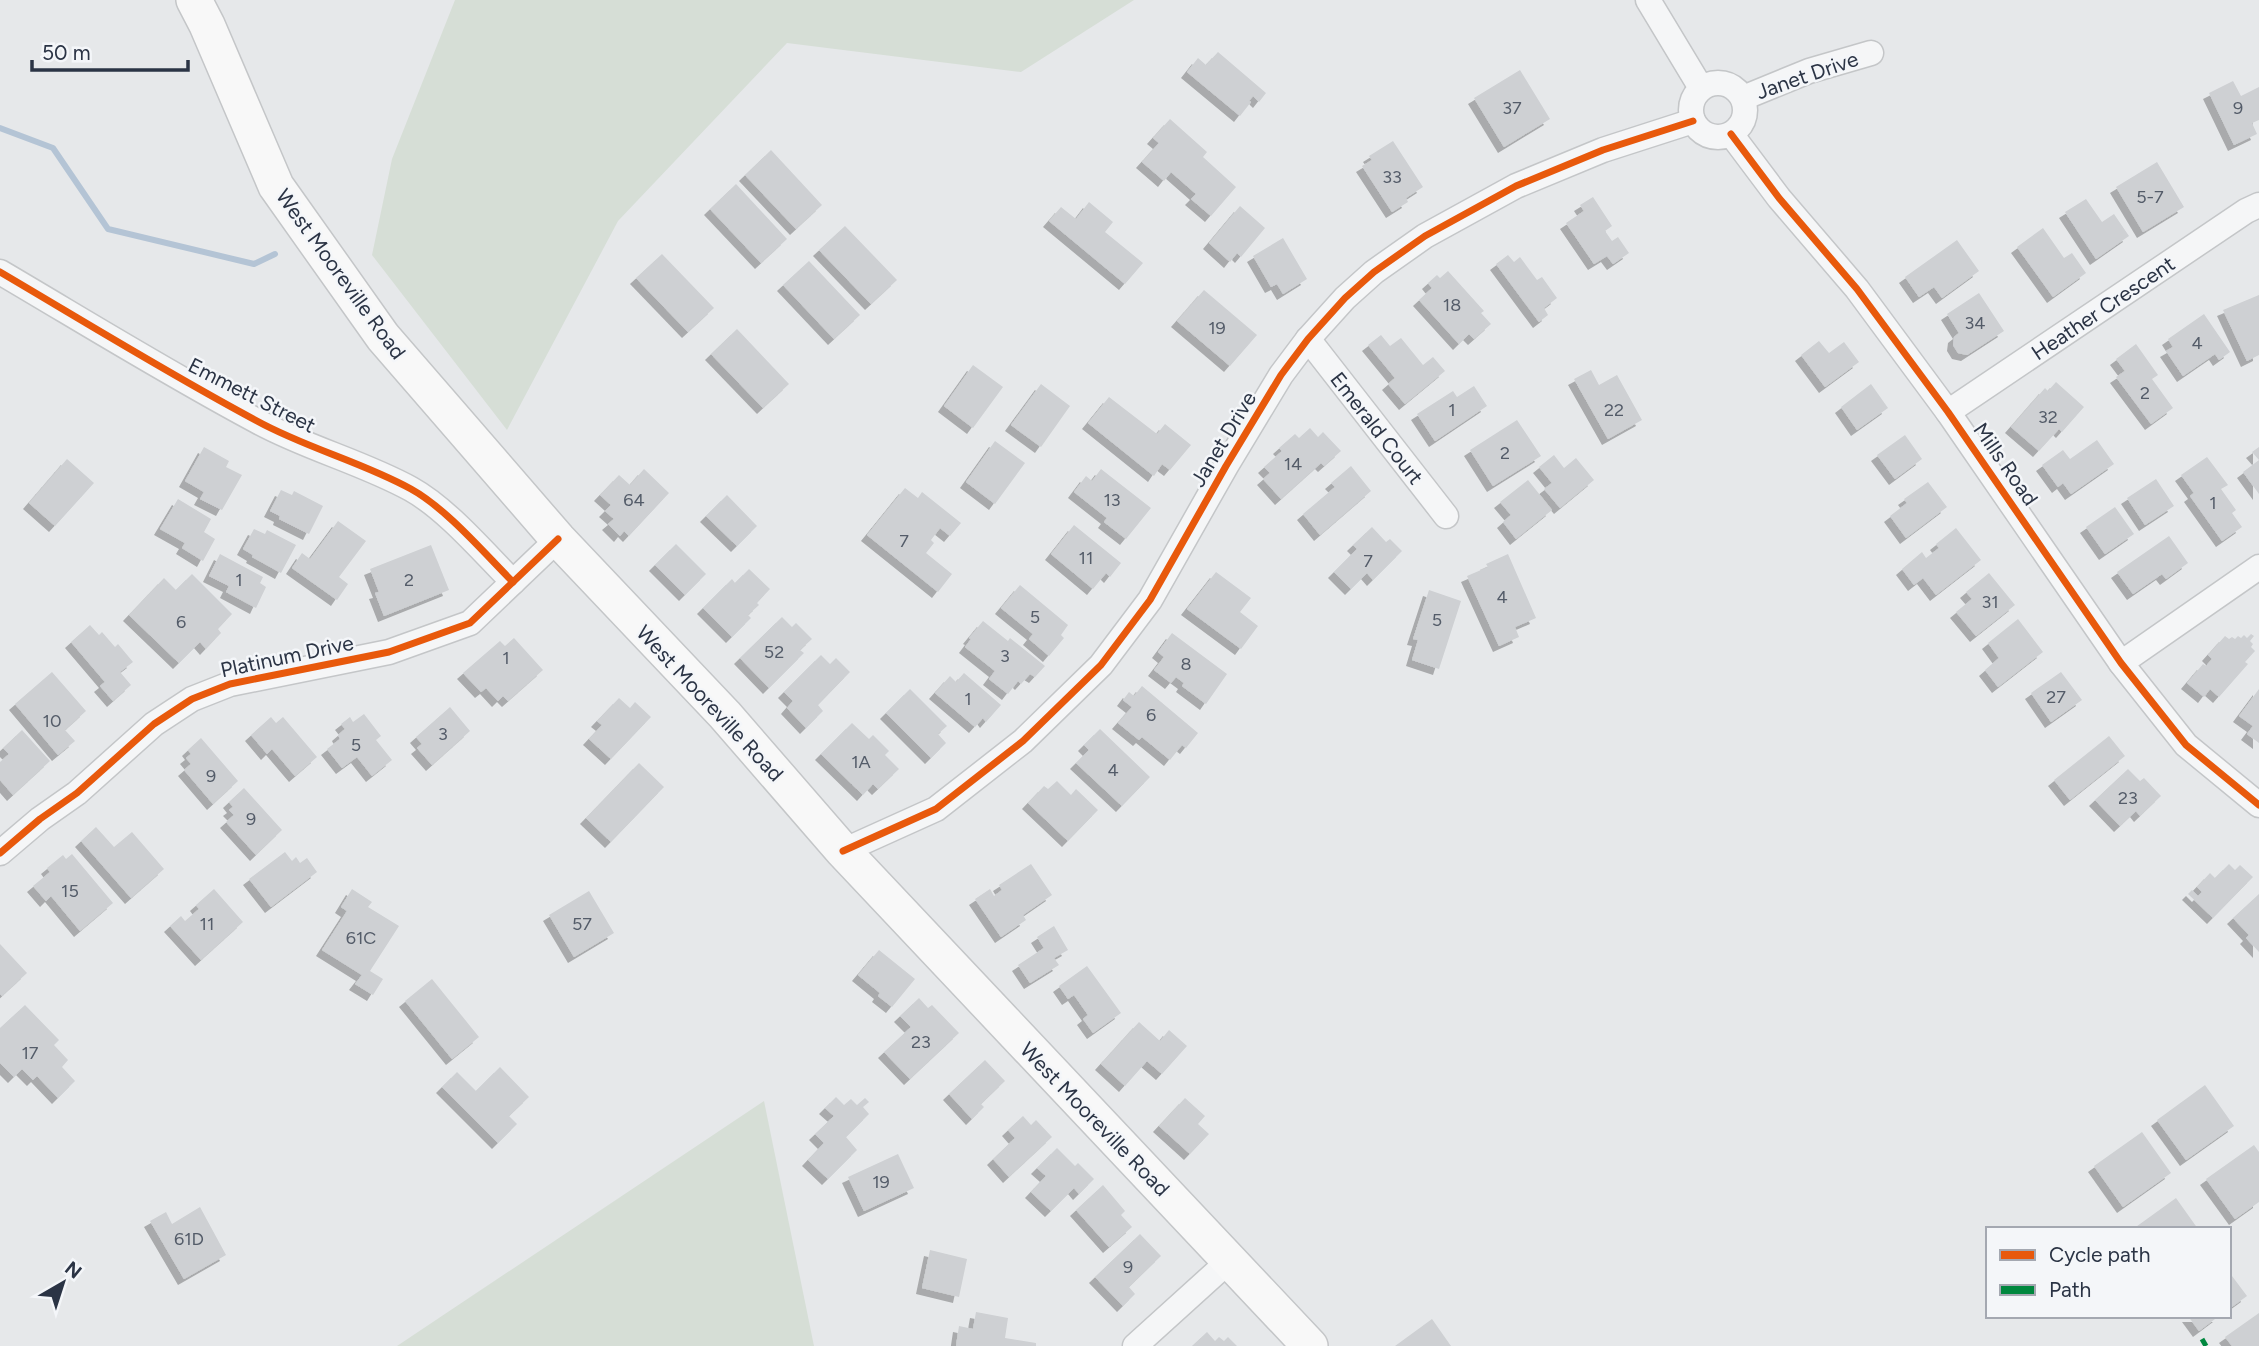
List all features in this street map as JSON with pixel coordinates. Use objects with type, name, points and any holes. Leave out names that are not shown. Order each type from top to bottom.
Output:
[{"type":"main road","name":"West Mooreville Road","points":[[194,0],[276,186],[383,337],[558,539],[725,715],[844,851],[1003,1023],[1310,1346]]},
{"type":"street","points":[[1648,0],[1701,88]]},
{"type":"street","name":"Janet Drive","points":[[1743,98],[1809,71],[1871,53]]},
{"type":"street","points":[[1716,82],[1724,83],[1732,86],[1743,98],[1745,114],[1738,129],[1731,134],[1713,137],[1698,128],[1693,121],[1692,103],[1701,88],[1716,82]]},
{"type":"street","name":"Janet Drive","points":[[844,851],[936,809],[1023,741],[1101,665],[1150,600],[1281,375],[1308,339],[1345,298],[1374,272],[1425,236],[1516,187],[1603,150],[1693,121]]},
{"type":"street","name":"Mills Road","points":[[1731,134],[1779,198],[1857,289],[1948,412],[2121,663],[2186,744],[2259,805]]},
{"type":"street","name":"Heather Crescent","points":[[1948,412],[2246,211],[2259,205]]},
{"type":"street","name":"Emmett Street","points":[[0,272],[204,393],[283,435],[366,467],[414,491],[457,525],[513,582]]},
{"type":"street","name":"Emerald Court","points":[[1308,339],[1446,516]]},
{"type":"street","name":"Platinum Drive","points":[[0,853],[40,819],[77,793],[154,724],[192,699],[230,684],[389,652],[470,622],[558,539]]},
{"type":"street","points":[[2121,663],[2259,567]]},
{"type":"street","points":[[1135,1346],[1230,1260]]},
{"type":"shaded area","points":[[455,0],[1134,0],[1021,72],[787,43],[618,221],[507,430],[372,255],[392,159]]},
{"type":"shaded area","points":[[764,1101],[814,1346],[397,1346]]},
{"type":"building","points":[[1218,52],[1266,93],[1259,102],[1253,96],[1240,116],[1187,72],[1198,58],[1206,65]]},
{"type":"building","points":[[1520,70],[1550,119],[1504,147],[1474,98]]},
{"type":"building","points":[[2233,81],[2241,96],[2259,87],[2259,120],[2252,123],[2257,134],[2234,145],[2209,93]]},
{"type":"building","points":[[1170,119],[1207,152],[1203,157],[1236,187],[1211,216],[1191,199],[1196,194],[1171,172],[1164,181],[1142,162],[1159,143],[1153,138]]},
{"type":"building","points":[[1393,141],[1423,187],[1406,198],[1408,202],[1392,212],[1362,166],[1372,160],[1369,156]]},
{"type":"building","points":[[771,150],[822,205],[796,229],[745,175]]},
{"type":"building","points":[[2157,162],[2184,207],[2143,232],[2116,187]]},
{"type":"building","points":[[736,184],[787,239],[761,263],[710,209]]},
{"type":"building","points":[[1593,197],[1612,226],[1605,231],[1612,241],[1618,237],[1629,253],[1613,264],[1607,256],[1594,264],[1566,223],[1584,211],[1580,205]]},
{"type":"building","points":[[2086,199],[2102,222],[2114,214],[2129,236],[2096,259],[2065,212]]},
{"type":"building","points":[[1089,202],[1113,222],[1105,232],[1143,263],[1125,284],[1049,221],[1061,207],[1076,219]]},
{"type":"building","points":[[1240,206],[1265,228],[1241,257],[1237,253],[1230,262],[1209,243]]},
{"type":"building","points":[[845,226],[897,280],[871,304],[819,250]]},
{"type":"building","points":[[2043,228],[2064,258],[2072,253],[2086,273],[2053,297],[2017,247]]},
{"type":"building","points":[[1283,238],[1307,279],[1283,294],[1277,284],[1271,287],[1253,256]]},
{"type":"building","points":[[1957,240],[1979,271],[1942,298],[1934,287],[1919,297],[1905,277]]},
{"type":"building","points":[[662,254],[714,308],[688,332],[636,278]]},
{"type":"building","points":[[1508,255],[1514,262],[1520,257],[1537,280],[1542,277],[1557,298],[1544,308],[1548,315],[1539,322],[1496,264]]},
{"type":"building","points":[[809,261],[860,315],[834,339],[783,285]]},
{"type":"building","points":[[1448,271],[1484,311],[1481,313],[1491,324],[1474,339],[1469,334],[1459,344],[1419,300],[1432,288],[1428,283],[1437,275],[1440,278]]},
{"type":"building","points":[[1204,290],[1257,335],[1230,366],[1177,321]]},
{"type":"building","points":[[1979,293],[2004,331],[1967,355],[1958,353],[1953,345],[1954,337],[1959,333],[1947,314]]},
{"type":"building","points":[[2259,295],[2259,355],[2247,361],[2223,310]]},
{"type":"building","points":[[2204,314],[2230,352],[2219,360],[2215,354],[2183,376],[2166,351],[2173,347],[2168,339]]},
{"type":"building","points":[[737,329],[789,384],[763,408],[711,354]]},
{"type":"building","points":[[1381,335],[1390,346],[1401,338],[1423,365],[1433,357],[1445,371],[1405,404],[1388,384],[1395,378],[1368,345]]},
{"type":"building","points":[[1819,341],[1829,353],[1844,342],[1859,362],[1825,387],[1801,355]]},
{"type":"building","points":[[2136,344],[2158,375],[2152,379],[2173,408],[2151,424],[2116,377],[2125,371],[2116,359]]},
{"type":"building","points":[[973,365],[1003,387],[973,428],[944,406]]},
{"type":"building","points":[[1591,370],[1599,385],[1617,375],[1642,420],[1608,439],[1574,379]]},
{"type":"building","points":[[2056,382],[2084,407],[2062,432],[2059,429],[2039,451],[2011,427],[2045,388],[2048,391]]},
{"type":"building","points":[[1041,384],[1070,406],[1041,447],[1011,425]]},
{"type":"building","points":[[1871,384],[1888,408],[1857,430],[1841,407]]},
{"type":"building","points":[[1474,386],[1487,406],[1435,441],[1417,414],[1453,391],[1457,397]]},
{"type":"building","points":[[1109,397],[1157,434],[1165,424],[1191,445],[1170,470],[1162,464],[1154,476],[1088,423]]},
{"type":"building","points":[[1517,420],[1541,456],[1493,486],[1470,450]]},
{"type":"building","points":[[1310,428],[1318,437],[1323,432],[1341,451],[1324,466],[1321,463],[1281,499],[1263,479],[1270,473],[1264,467],[1282,451],[1279,448],[1295,434],[1299,438]]},
{"type":"building","points":[[1905,435],[1922,459],[1895,479],[1877,455]]},
{"type":"building","points":[[2097,440],[2114,464],[2071,494],[2063,483],[2058,487],[2042,465],[2063,450],[2070,459]]},
{"type":"building","points":[[995,441],[1025,463],[995,504],[966,482]]},
{"type":"building","points":[[204,447],[229,461],[226,467],[242,475],[222,510],[200,499],[204,492],[185,481]]},
{"type":"building","points":[[2259,447],[2259,460],[2252,452]]},
{"type":"building","points":[[1554,455],[1564,468],[1576,458],[1594,480],[1560,508],[1544,489],[1552,483],[1539,467]]},
{"type":"building","points":[[2207,457],[2228,485],[2221,489],[2236,510],[2232,513],[2242,527],[2222,541],[2190,496],[2194,493],[2181,475]]},
{"type":"building","points":[[67,459],[94,483],[55,526],[29,503]]},
{"type":"building","points":[[2259,460],[2259,494],[2243,472]]},
{"type":"building","points":[[1351,466],[1371,491],[1320,535],[1303,514],[1335,487],[1331,483]]},
{"type":"building","points":[[644,469],[669,493],[629,536],[624,531],[620,536],[608,524],[614,519],[605,511],[611,505],[600,495],[619,475],[630,485]]},
{"type":"building","points":[[1101,469],[1151,508],[1126,539],[1104,522],[1107,518],[1074,492],[1086,476],[1092,481]]},
{"type":"building","points":[[2156,479],[2174,506],[2145,525],[2127,498]]},
{"type":"building","points":[[1528,480],[1552,510],[1516,539],[1503,522],[1511,515],[1500,502]]},
{"type":"building","points":[[1928,482],[1947,507],[1906,538],[1890,516],[1907,503],[1904,499]]},
{"type":"building","points":[[905,488],[918,498],[922,492],[961,523],[950,536],[940,528],[926,553],[952,574],[938,592],[867,535]]},
{"type":"building","points":[[281,490],[292,495],[294,491],[323,506],[309,534],[279,519],[280,516],[270,511]]},
{"type":"building","points":[[727,495],[757,526],[737,546],[706,516]]},
{"type":"building","points":[[178,499],[211,519],[204,532],[215,539],[203,561],[182,548],[185,543],[160,529]]},
{"type":"building","points":[[2115,507],[2134,534],[2105,554],[2086,527]]},
{"type":"building","points":[[338,521],[366,541],[339,577],[348,584],[337,600],[292,568],[302,553],[310,559]]},
{"type":"building","points":[[1074,525],[1121,563],[1110,577],[1106,573],[1093,589],[1051,554]]},
{"type":"building","points":[[1372,527],[1386,542],[1390,539],[1402,551],[1373,580],[1367,573],[1351,589],[1334,572],[1357,549],[1353,545]]},
{"type":"building","points":[[1956,528],[1981,560],[1936,595],[1923,578],[1914,585],[1902,569],[1922,552],[1926,558],[1939,548],[1936,544]]},
{"type":"building","points":[[254,529],[265,534],[267,530],[296,545],[281,573],[243,549]]},
{"type":"building","points":[[2169,536],[2188,563],[2166,579],[2162,574],[2133,594],[2117,572]]},
{"type":"building","points":[[676,544],[706,574],[685,595],[655,565]]},
{"type":"building","points":[[431,545],[449,590],[384,616],[370,569]]},
{"type":"building","points":[[220,554],[263,577],[260,583],[266,587],[256,608],[226,592],[229,586],[209,576]]},
{"type":"building","points":[[1508,554],[1536,618],[1515,627],[1519,637],[1499,646],[1467,576]]},
{"type":"building","points":[[749,569],[770,589],[748,615],[751,618],[732,637],[703,608],[732,579],[735,583]]},
{"type":"building","points":[[1216,572],[1251,598],[1240,612],[1258,626],[1241,649],[1187,609]]},
{"type":"building","points":[[1989,573],[2015,605],[1976,636],[1956,612],[1972,599],[1966,592]]},
{"type":"building","points":[[192,574],[232,614],[218,629],[221,633],[206,649],[200,642],[179,663],[129,615],[164,578],[176,590]]},
{"type":"building","points":[[1020,585],[1068,625],[1061,635],[1064,638],[1049,656],[1029,639],[1033,634],[1001,608]]},
{"type":"building","points":[[1429,590],[1461,601],[1439,669],[1412,660],[1418,640],[1413,639]]},
{"type":"building","points":[[782,617],[792,627],[796,623],[812,639],[800,650],[804,653],[769,688],[740,658]]},
{"type":"building","points":[[2018,619],[2043,652],[1998,687],[1985,670],[1999,658],[1988,643]]},
{"type":"building","points":[[983,621],[1008,641],[1010,638],[1045,666],[1035,677],[1030,674],[1021,684],[1018,681],[1008,694],[989,679],[995,671],[965,647]]},
{"type":"building","points":[[90,625],[99,635],[102,632],[115,647],[118,644],[133,662],[120,672],[131,685],[113,701],[100,686],[105,682],[71,642]]},
{"type":"building","points":[[1172,633],[1227,674],[1206,704],[1182,686],[1184,683],[1176,677],[1171,683],[1154,670],[1164,657],[1158,652]]},
{"type":"building","points":[[2251,634],[2254,636],[2250,641],[2253,644],[2251,647],[2255,651],[2245,662],[2248,664],[2219,697],[2210,689],[2204,697],[2187,683],[2203,664],[2206,666],[2212,659],[2208,655],[2225,636],[2235,639],[2244,635],[2247,638]]},
{"type":"building","points":[[514,638],[543,670],[508,701],[503,696],[498,701],[486,688],[481,692],[463,673],[500,641],[505,646]]},
{"type":"building","points":[[821,655],[830,664],[836,658],[850,672],[818,705],[823,711],[806,728],[787,708],[793,701],[784,692]]},
{"type":"building","points":[[52,672],[86,711],[65,730],[75,741],[58,755],[15,704]]},
{"type":"building","points":[[2061,672],[2082,700],[2051,722],[2031,693]]},
{"type":"building","points":[[964,673],[1001,705],[986,722],[983,718],[975,727],[935,693],[950,676],[956,682]]},
{"type":"building","points":[[1142,686],[1198,733],[1186,748],[1182,745],[1170,760],[1142,737],[1139,740],[1118,723],[1132,707],[1123,700],[1129,692],[1134,696]]},
{"type":"building","points":[[910,689],[947,726],[938,734],[946,743],[931,758],[886,713]]},
{"type":"building","points":[[2259,689],[2259,743],[2247,734],[2253,726],[2239,716]]},
{"type":"building","points":[[619,698],[630,708],[635,702],[651,717],[611,759],[589,739],[602,725],[597,721]]},
{"type":"building","points":[[450,707],[470,731],[432,765],[417,748],[422,744],[416,737]]},
{"type":"building","points":[[364,714],[381,736],[376,740],[392,760],[372,776],[357,757],[342,768],[327,749],[340,739],[338,735],[345,729],[341,724],[350,717],[353,722]]},
{"type":"building","points":[[271,717],[276,723],[283,717],[317,757],[295,776],[272,749],[267,754],[251,735]]},
{"type":"building","points":[[852,723],[869,739],[873,735],[889,751],[885,755],[899,769],[878,789],[873,784],[863,795],[821,754]]},
{"type":"building","points":[[1100,729],[1150,777],[1122,806],[1076,763],[1089,750],[1084,745]]},
{"type":"building","points":[[22,730],[50,761],[13,795],[0,780],[0,762],[9,754],[3,748]]},
{"type":"building","points":[[2109,736],[2125,756],[2070,800],[2054,780]]},
{"type":"building","points":[[201,738],[238,781],[213,804],[184,770],[191,764],[186,758],[191,754],[188,750]]},
{"type":"building","points":[[639,763],[664,787],[611,842],[586,818]]},
{"type":"building","points":[[2128,769],[2140,781],[2144,778],[2161,796],[2140,816],[2136,811],[2120,826],[2095,800]]},
{"type":"building","points":[[1057,781],[1071,795],[1076,789],[1098,810],[1068,841],[1028,803],[1044,786],[1048,789]]},
{"type":"building","points":[[244,788],[282,830],[256,855],[226,822],[234,815],[229,810],[233,807],[229,802]]},
{"type":"building","points":[[96,827],[114,847],[132,832],[164,869],[131,898],[81,841]]},
{"type":"building","points":[[285,852],[292,861],[296,857],[300,863],[307,858],[317,872],[271,907],[249,879]]},
{"type":"building","points":[[72,854],[113,903],[80,931],[51,896],[46,901],[33,886],[50,872],[47,868],[63,855],[66,859]]},
{"type":"building","points":[[1031,864],[1052,895],[1023,915],[1026,920],[1001,937],[975,899],[990,889],[994,896],[1002,890],[999,885]]},
{"type":"building","points":[[2229,864],[2235,870],[2240,865],[2253,877],[2213,918],[2188,894],[2192,890],[2198,896],[2202,892],[2197,887],[2210,873],[2215,878]]},
{"type":"building","points":[[214,889],[243,922],[201,960],[170,926],[181,916],[185,921],[199,909],[196,905]]},
{"type":"building","points":[[352,889],[372,902],[368,907],[399,926],[370,971],[383,979],[373,995],[355,984],[362,975],[322,950],[347,911],[341,907]]},
{"type":"building","points":[[589,891],[614,933],[574,957],[549,915]]},
{"type":"building","points":[[2259,894],[2259,952],[2246,938],[2249,935],[2233,918]]},
{"type":"building","points":[[1054,926],[1068,950],[1054,958],[1059,965],[1030,983],[1018,965],[1044,948],[1037,937]]},
{"type":"building","points":[[0,944],[27,973],[2,996],[0,994]]},
{"type":"building","points":[[879,950],[915,979],[892,1007],[858,975]]},
{"type":"building","points":[[1087,966],[1121,1013],[1093,1033],[1083,1019],[1088,1015],[1074,995],[1068,999],[1059,986]]},
{"type":"building","points":[[432,979],[479,1037],[452,1059],[405,1001]]},
{"type":"building","points":[[919,998],[928,1008],[932,1005],[959,1033],[910,1079],[884,1052],[911,1027],[900,1016]]},
{"type":"building","points":[[25,1005],[59,1040],[54,1045],[68,1060],[62,1067],[75,1081],[58,1098],[37,1076],[33,1080],[22,1069],[14,1077],[0,1063],[0,1028]]},
{"type":"building","points":[[1139,1022],[1160,1041],[1169,1030],[1187,1046],[1162,1074],[1147,1061],[1125,1086],[1101,1064]]},
{"type":"building","points":[[985,1060],[1005,1081],[981,1104],[984,1107],[972,1119],[949,1094]]},
{"type":"building","points":[[500,1067],[529,1097],[509,1116],[517,1124],[498,1143],[442,1087],[457,1072],[476,1091]]},
{"type":"building","points":[[2205,1085],[2234,1126],[2186,1160],[2157,1120]]},
{"type":"building","points":[[836,1097],[844,1105],[851,1099],[857,1105],[865,1098],[869,1102],[863,1107],[869,1114],[846,1137],[857,1150],[828,1179],[808,1160],[824,1143],[815,1134],[834,1116],[825,1108]]},
{"type":"building","points":[[1185,1098],[1205,1116],[1198,1124],[1209,1134],[1190,1154],[1159,1126]]},
{"type":"building","points":[[1023,1116],[1031,1125],[1036,1120],[1052,1137],[1009,1177],[993,1159],[1015,1138],[1008,1130]]},
{"type":"building","points":[[2142,1132],[2171,1173],[2123,1207],[2094,1166]]},
{"type":"building","points":[[2254,1145],[2259,1152],[2259,1202],[2235,1219],[2206,1179]]},
{"type":"building","points":[[1057,1148],[1075,1166],[1078,1163],[1094,1179],[1079,1194],[1074,1188],[1051,1211],[1031,1192],[1046,1176],[1037,1168]]},
{"type":"building","points":[[898,1154],[914,1188],[864,1211],[848,1177]]},
{"type":"building","points":[[1103,1185],[1125,1211],[1121,1215],[1132,1227],[1109,1247],[1076,1210]]},
{"type":"building","points":[[2176,1198],[2197,1227],[2136,1227]]},
{"type":"building","points":[[200,1207],[226,1255],[184,1279],[150,1221],[166,1212],[172,1224]]},
{"type":"building","points":[[1140,1234],[1161,1256],[1129,1287],[1135,1294],[1123,1306],[1095,1277]]},
{"type":"building","points":[[930,1250],[967,1259],[959,1297],[922,1288]]},
{"type":"building","points":[[2231,1275],[2247,1296],[2231,1308]]},
{"type":"building","points":[[976,1312],[1008,1318],[1005,1338],[1036,1343],[1036,1346],[956,1346],[959,1326],[973,1329]]},
{"type":"building","points":[[2259,1313],[2259,1346],[2232,1346],[2225,1337]]},
{"type":"building","points":[[2189,1318],[2216,1318],[2199,1331]]},
{"type":"building","points":[[1432,1319],[1451,1346],[1395,1346]]},
{"type":"building","points":[[1207,1332],[1215,1341],[1219,1337],[1224,1341],[1228,1337],[1237,1346],[1192,1346]]},
{"type":"waterway","points":[[0,128],[53,148],[108,229],[254,264],[275,254]]},
{"type":"marked path","points":[[2202,1339],[2206,1346]]},
{"type":"cycle path","points":[[843,851],[936,809],[1023,741],[1101,665],[1150,600],[1281,375],[1308,339],[1345,298],[1374,272],[1425,236],[1516,186],[1603,150],[1693,121]]},
{"type":"cycle path","points":[[1731,134],[1779,198],[1857,289],[1948,412],[2121,663],[2186,745],[2259,805]]},
{"type":"cycle path","points":[[0,272],[257,421],[411,489],[438,508],[513,582]]},
{"type":"cycle path","points":[[0,853],[40,819],[77,793],[154,724],[192,699],[230,684],[389,652],[470,623],[558,539]]}]
